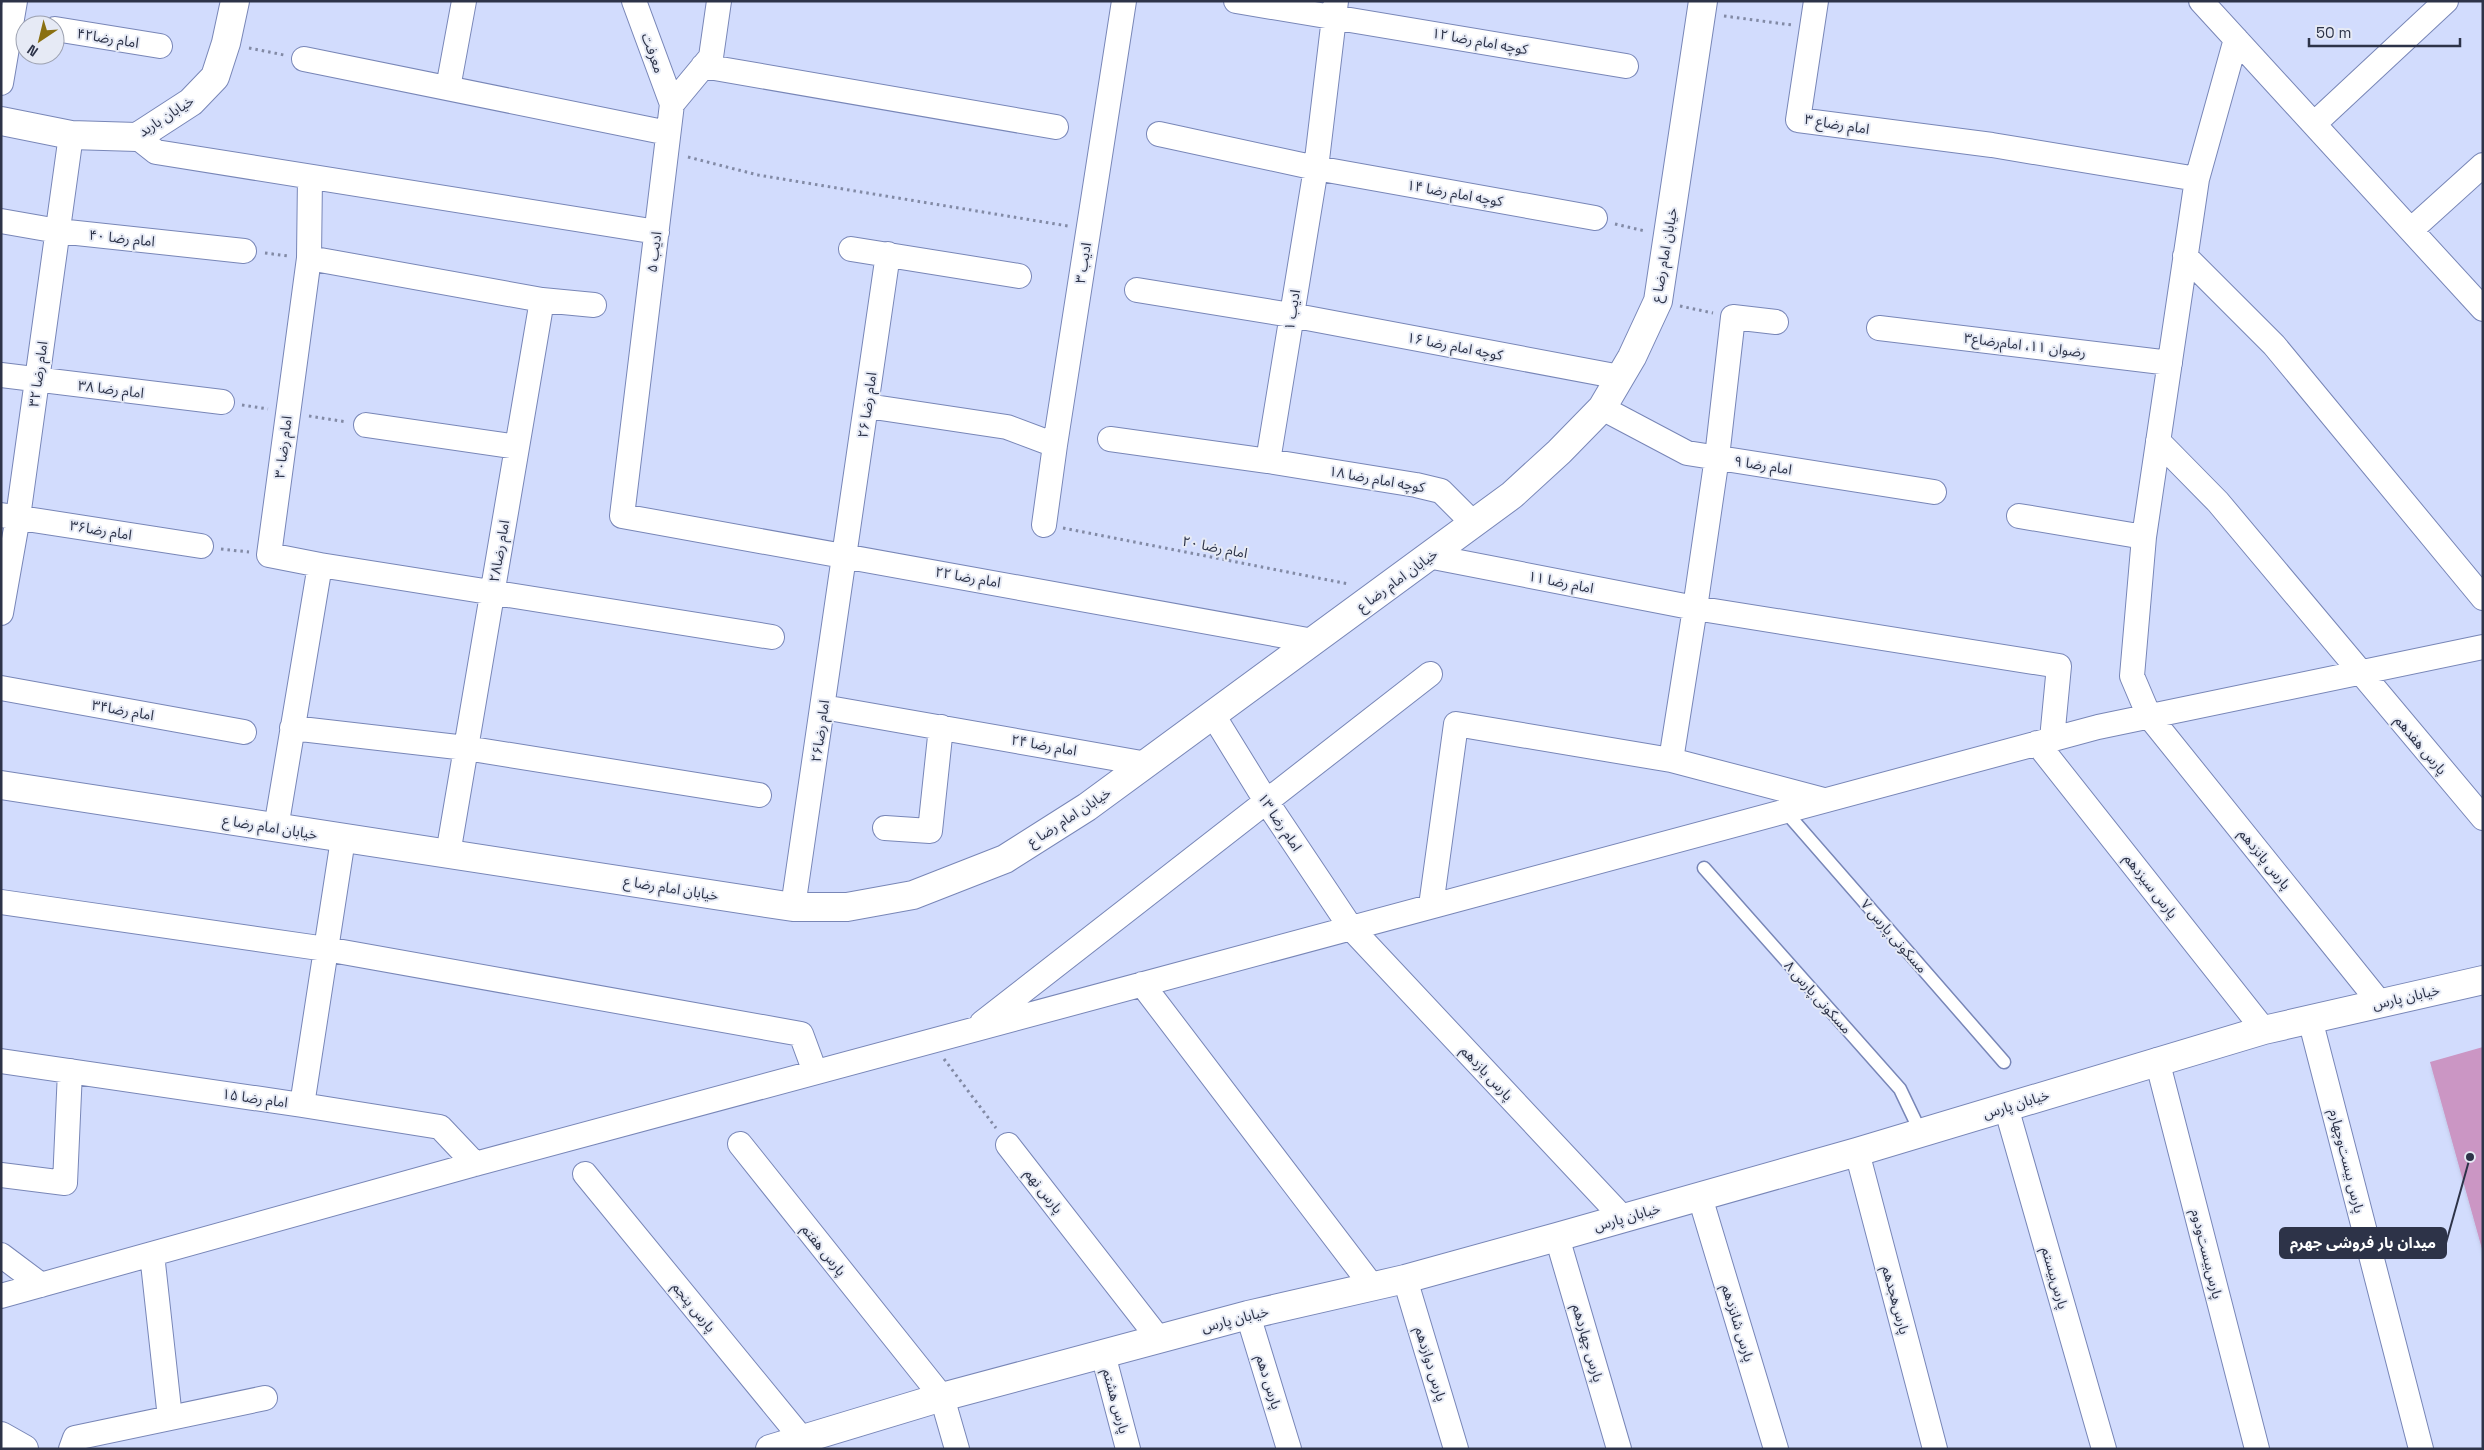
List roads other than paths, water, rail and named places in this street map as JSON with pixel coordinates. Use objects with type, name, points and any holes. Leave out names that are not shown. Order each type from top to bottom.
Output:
[{"type":"main road","name":"خیابان باربد","points":[[1,121],[71,135],[137,137],[191,102],[215,77],[226,44],[236,1]]},
{"type":"main road","name":"خیابان امام رضا ع","points":[[1,786],[794,907],[847,908],[913,895],[1005,859],[1087,807],[1473,523],[1533,476],[1602,408],[1632,357],[1658,301],[1703,7]]},
{"type":"main road","name":"خیابان پارس","points":[[770,1449],[804,1445],[942,1397],[1248,1315],[1405,1278],[1557,1237],[1857,1152],[2157,1060],[2264,1030],[2483,980]]},
{"type":"main road","points":[[1,1436],[24,1449]]},
{"type":"street","points":[[448,88],[464,1]]},
{"type":"street","name":"معرفت","points":[[634,1],[672,104]]},
{"type":"street","points":[[672,104],[711,56],[719,1]]},
{"type":"street","name":"ادیب ۳","points":[[1044,524],[1124,1]]},
{"type":"street","name":"کوچه امام رضا ۱۲","points":[[1236,1],[1335,9],[1626,66]]},
{"type":"street","name":"امام رضا‌ع ۳","points":[[1816,1],[1798,120],[1992,145],[2197,179]]},
{"type":"street","points":[[2314,124],[2446,1]]},
{"type":"street","points":[[2212,5],[2236,39],[2483,309]]},
{"type":"street","name":"ادیب ۱","points":[[1268,461],[1316,168],[1335,9]]},
{"type":"street","points":[[1,83],[14,17]]},
{"type":"street","name":"امام رضا۴۲","points":[[65,31],[160,46]]},
{"type":"street","name":"پارس‌ پانزدهم","points":[[2236,39],[2197,179],[2144,538],[2132,676],[2149,716],[2380,1003]]},
{"type":"street","points":[[304,59],[668,132]]},
{"type":"street","points":[[703,66],[1056,127]]},
{"type":"street","name":"ادیب ۵","points":[[622,516],[672,104]]},
{"type":"street","name":"کوچه امام رضا ۱۴","points":[[1159,134],[1316,168],[1595,218]]},
{"type":"street","name":"امام رضا ۳۲","points":[[1,613],[10,516],[37,380],[71,135]]},
{"type":"street","points":[[137,137],[156,152],[657,232]]},
{"type":"street","points":[[2411,230],[2483,166]]},
{"type":"street","name":"امام رضا۳۰","points":[[310,177],[309,258],[270,555],[320,564]]},
{"type":"street","name":"امام رضا ۴۰","points":[[1,221],[58,231],[244,251]]},
{"type":"street","points":[[851,249],[1019,276]]},
{"type":"street","name":"امام رضا ۲۶","points":[[846,556],[888,254]]},
{"type":"street","points":[[2186,256],[2274,345],[2483,598]]},
{"type":"street","points":[[309,258],[542,300],[594,305]]},
{"type":"street","name":"کوچه امام رضا ۱۶","points":[[1136,290],[1291,315],[1620,377]]},
{"type":"street","name":"امام رضا۲۸","points":[[448,854],[542,300]]},
{"type":"street","points":[[1671,760],[1717,457],[1733,318],[1776,322]]},
{"type":"street","name":"رضوان ۱۱، امام‌رضا‌ع‌۳","points":[[1879,328],[2170,363]]},
{"type":"street","name":"امام رضا ۳۸","points":[[1,375],[222,402]]},
{"type":"street","points":[[867,406],[1007,427],[1055,444]]},
{"type":"street","name":"امام رضا ۹","points":[[1602,408],[1687,453],[1934,492]]},
{"type":"street","points":[[366,425],[517,448]]},
{"type":"street","points":[[1110,439],[1268,461]]},
{"type":"street","name":"پارس‌ هفدهم","points":[[2158,441],[2218,502],[2483,818]]},
{"type":"street","name":"کوچه امام رضا ۱۸","points":[[1268,461],[1416,485],[1441,491],[1473,523]]},
{"type":"street","name":"امام رضا۳۶","points":[[10,516],[201,546]]},
{"type":"street","name":"امام رضا ۲۲","points":[[622,516],[1313,641]]},
{"type":"street","points":[[2019,516],[2144,538]]},
{"type":"street","name":"امام رضا۲۶","points":[[794,907],[846,556]]},
{"type":"street","name":"امام رضا ۱۱","points":[[1428,556],[1695,608],[2059,666],[2044,741]]},
{"type":"street","points":[[276,828],[320,564],[772,637]]},
{"type":"street","points":[[1,1296],[475,1164],[2044,741],[2149,716],[2483,647]]},
{"type":"street","points":[[974,1029],[1430,674]]},
{"type":"street","name":"امام رضا۳۴","points":[[1,688],[244,732]]},
{"type":"street","name":"امام رضا ۲۴","points":[[823,706],[1146,764]]},
{"type":"street","name":"امام رضا ۱۳","points":[[1213,715],[1266,801],[1351,928]]},
{"type":"street","points":[[1431,906],[1456,724],[1671,760],[1826,800]]},
{"type":"street","points":[[885,828],[930,831],[941,727]]},
{"type":"street","points":[[292,728],[466,748],[758,795]]},
{"type":"street","name":"پارس‌ سیزدهم","points":[[2044,741],[2264,1030]]},
{"type":"street","name":"۱۵ امام رضا","points":[[1,1061],[302,1105],[343,839]]},
{"type":"street","points":[[1,902],[326,949],[801,1034],[815,1072]]},
{"type":"street","name":"پارس‌‌ یازدهم","points":[[1351,928],[1623,1218]]},
{"type":"street","points":[[1142,984],[1372,1286]]},
{"type":"street","name":"پارس بیست‌وچهارم","points":[[2310,1019],[2421,1449]]},
{"type":"street","name":"پارس‌بیست‌و‌دوم","points":[[2157,1060],[2257,1449]]},
{"type":"street","points":[[1,1175],[65,1183],[70,1071]]},
{"type":"street","points":[[302,1105],[440,1127],[475,1164]]},
{"type":"street","name":"پارس‌بیستم","points":[[2006,1107],[2104,1449]]},
{"type":"street","name":"پارس‌‌ هفتم","points":[[740,1144],[942,1397]]},
{"type":"street","name":"پارس‌‌ نهم","points":[[1008,1145],[1159,1339]]},
{"type":"street","name":"پارس‌‌هجدهم","points":[[1857,1152],[1935,1449]]},
{"type":"street","name":"پارس‌‌ پنجم","points":[[586,1174],[804,1445]]},
{"type":"street","name":"پارس‌‌ شانزدهم","points":[[1700,1196],[1776,1449]]},
{"type":"street","name":"پارس‌‌ چهاردهم","points":[[1557,1237],[1619,1449]]},
{"type":"street","points":[[1,1254],[41,1284]]},
{"type":"street","points":[[152,1254],[170,1418]]},
{"type":"street","name":"پارس‌‌ دوازدهم","points":[[1405,1278],[1456,1449]]},
{"type":"street","name":"پارس‌‌ دهم","points":[[1248,1315],[1289,1449]]},
{"type":"street","name":"پارس‌‌ هشتم","points":[[1103,1354],[1128,1449]]},
{"type":"street","points":[[942,1397],[957,1449]]},
{"type":"street","points":[[71,1449],[75,1438],[266,1398]]},
{"type":"lane","name":"مسکونی ‌پارس ۷","points":[[1785,811],[2004,1062]]},
{"type":"lane","name":"مسکونی پارس ۸","points":[[1704,868],[1900,1089],[1921,1133]]},
{"type":"place","name":"میدان بار فروشی جهرم","points":[[2470,1157]]}]
